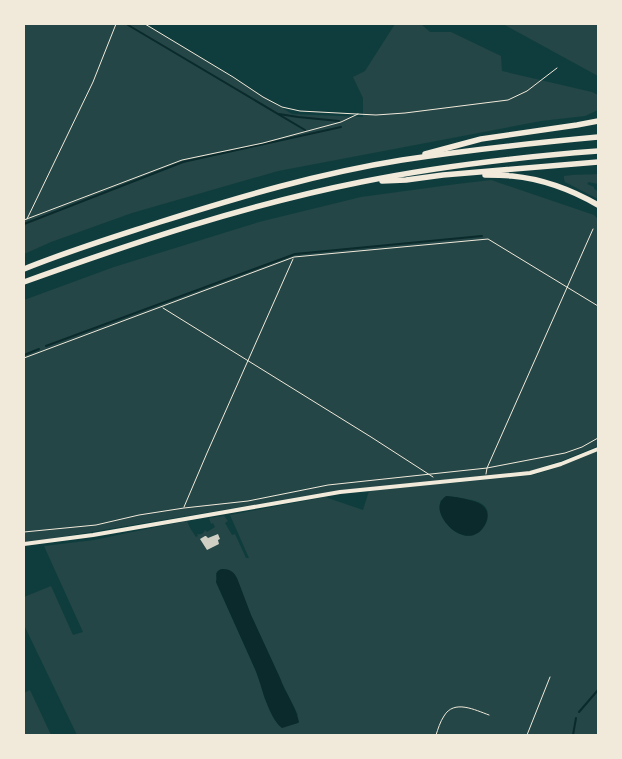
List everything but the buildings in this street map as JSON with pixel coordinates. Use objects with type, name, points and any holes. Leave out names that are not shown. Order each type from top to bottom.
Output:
[{"type":"highway","points":[[401,160],[481,139],[598,121]]},
{"type":"highway","points":[[24,269],[100,241],[233,200],[340,172],[401,160],[479,149],[598,137]]},
{"type":"highway","points":[[24,282],[109,252],[284,199],[363,181],[450,166],[598,151]]},
{"type":"highway","points":[[363,181],[406,180],[443,175],[598,162]]},
{"type":"highway","points":[[468,173],[514,176],[544,182],[571,191],[598,205]]},
{"type":"street","points":[[24,544],[79,538],[340,492],[536,472],[598,449]]},
{"type":"path","points":[[25,219],[93,82],[116,24]]},
{"type":"path","points":[[145,24],[233,77],[262,97],[282,107],[300,111],[376,115],[508,100],[527,91],[557,68]]},
{"type":"path","points":[[25,219],[182,160],[263,143],[341,122],[359,114]]},
{"type":"path","points":[[486,478],[487,468],[593,229]]},
{"type":"path","points":[[24,358],[294,257],[488,239],[598,306]]},
{"type":"path","points":[[184,508],[294,257]]},
{"type":"path","points":[[163,307],[442,482]]},
{"type":"path","points":[[24,532],[96,525],[139,515],[248,501],[328,485],[487,468],[565,453],[582,447],[598,438]]},
{"type":"path","points":[[527,735],[550,677]]},
{"type":"path","points":[[436,735],[444,714],[452,709],[463,706],[489,716]]},
{"type":"shaded area","points":[[24,24],[146,24],[292,114],[363,117],[363,98],[353,77],[365,71],[395,24],[421,24],[430,32],[451,32],[501,56],[502,71],[592,92],[598,95],[598,110],[585,116],[541,121],[278,171],[132,213],[51,242],[24,254]]},
{"type":"shaded area","points":[[503,24],[598,24],[598,76]]},
{"type":"shaded area","points":[[598,174],[598,184],[589,182],[587,184],[598,191],[598,199],[565,182],[564,179],[564,176],[568,175]]},
{"type":"shaded area","points":[[491,180],[594,215],[598,219],[598,446],[527,472],[342,490],[24,542],[24,300],[114,267],[259,222],[361,197]]},
{"type":"shaded area","points":[[598,451],[598,735],[77,735],[24,625],[24,597],[51,586],[73,635],[83,632],[44,546],[94,540],[187,521],[196,537],[198,536],[197,534],[202,534],[205,530],[207,532],[215,527],[213,523],[211,524],[209,518],[224,516],[228,521],[225,523],[232,535],[235,534],[246,558],[249,558],[230,515],[325,497],[363,510],[369,491],[533,475]],"holes":[[[455,497],[479,502],[487,510],[488,517],[480,531],[464,535],[455,531],[446,522],[441,514],[441,500]],[[222,569],[229,570],[237,579],[251,615],[298,715],[279,725],[264,697],[261,683],[216,582],[217,573]]]},
{"type":"shaded area","points":[[446,496],[471,500],[483,506],[487,514],[486,524],[476,534],[469,536],[453,530],[442,517],[440,509],[441,502]]},
{"type":"shaded area","points":[[222,569],[231,571],[237,578],[251,615],[295,710],[298,723],[282,728],[273,717],[255,669],[216,582],[217,573]]},
{"type":"shaded area","points":[[30,690],[51,735],[24,735],[24,693]]},
{"type":"waterway","points":[[128,25],[305,130]]},
{"type":"waterway","points":[[279,114],[339,121]]},
{"type":"waterway","points":[[24,224],[183,162],[341,127]]},
{"type":"waterway","points":[[46,346],[295,254],[482,236]]},
{"type":"waterway","points":[[24,355],[39,349]]},
{"type":"waterway","points":[[579,712],[598,690]]},
{"type":"waterway","points":[[573,735],[576,718]]}]
